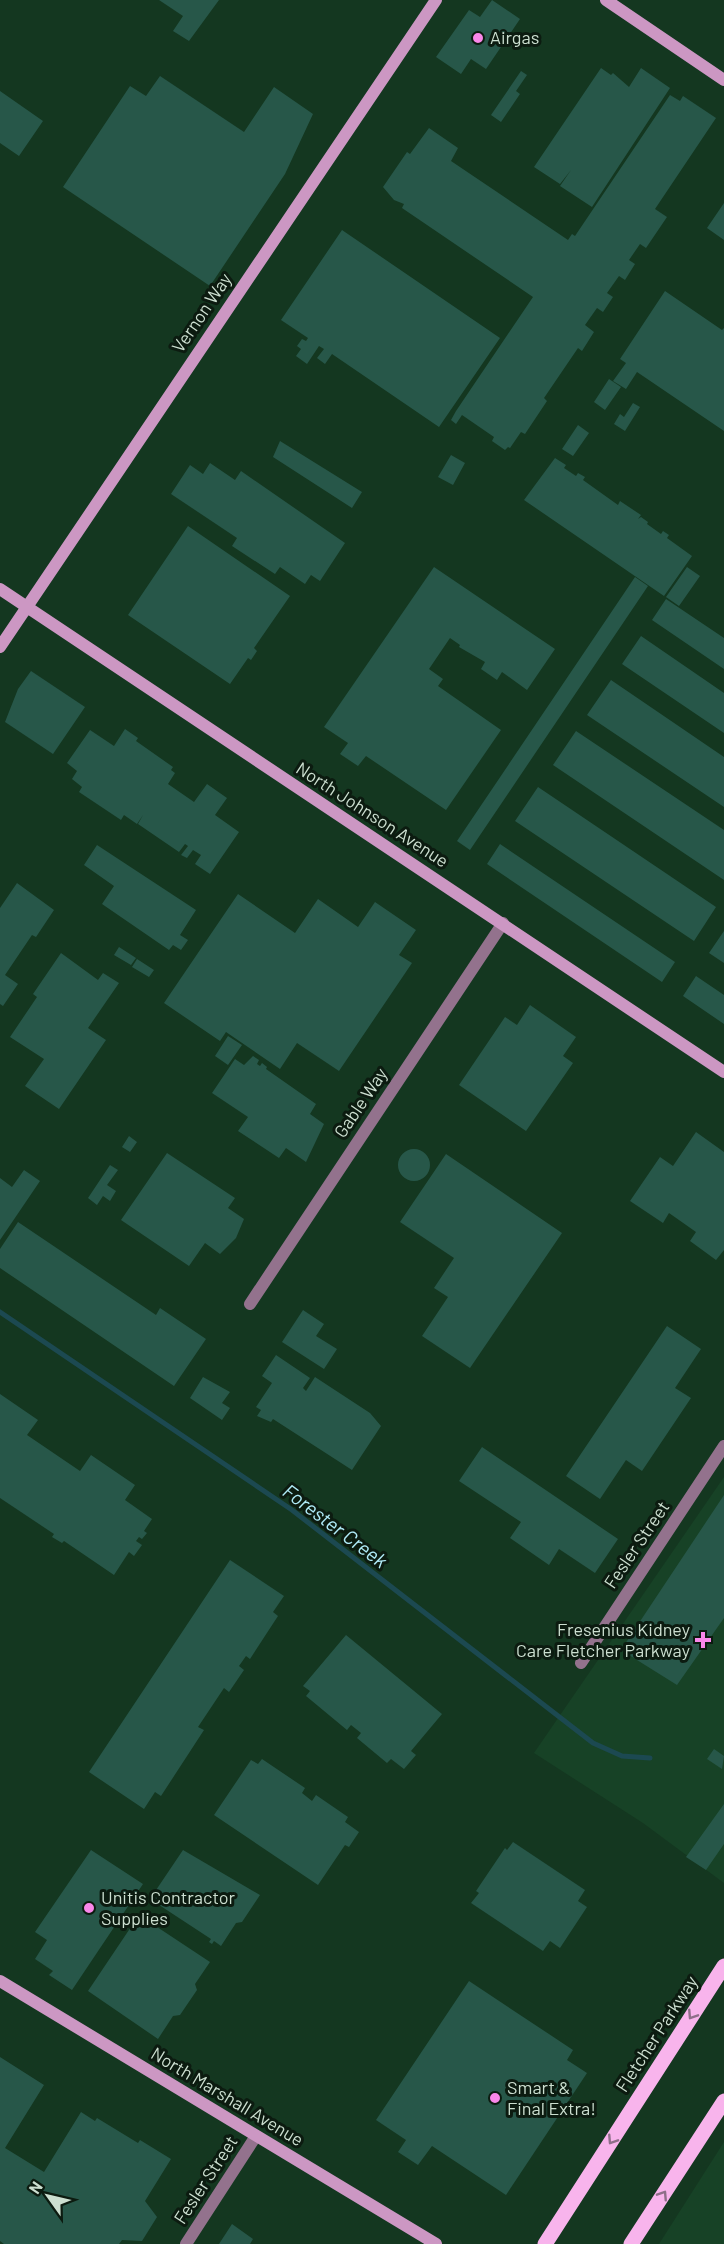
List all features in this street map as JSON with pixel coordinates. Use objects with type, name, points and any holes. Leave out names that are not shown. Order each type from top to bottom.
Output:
[{"type":"main road","name":"Vernon Way","points":[[0,647],[436,0]]},
{"type":"main road","points":[[606,0],[724,80]]},
{"type":"main road","name":"North Johnson Avenue","points":[[0,590],[724,1072]]},
{"type":"main road","name":"Fletcher Parkway","points":[[545,2244],[724,1966]]},
{"type":"main road","name":"North Marshall Avenue","points":[[0,1981],[436,2244]]},
{"type":"main road","points":[[631,2244],[724,2101]]},
{"type":"street","name":"Gable Way","points":[[250,1304],[503,923]]},
{"type":"street","name":"Fesler Street","points":[[581,1663],[724,1446]]},
{"type":"street","name":"Fesler Street","points":[[186,2244],[256,2136]]},
{"type":"shaded area","points":[[724,1477],[724,1883],[643,1823],[534,1753]]},
{"type":"shaded area","points":[[724,2142],[724,2244],[659,2244]]},
{"type":"building","points":[[159,0],[219,0],[189,41],[173,31],[183,16]]},
{"type":"building","name":"Airgas","points":[[492,0],[520,19],[486,69],[471,59],[461,74],[436,57],[469,10],[480,17]]},
{"type":"building","points":[[601,68],[611,75],[613,73],[629,87],[641,68],[670,88],[592,207],[560,186],[571,170],[560,184],[534,167]]},
{"type":"building","points":[[521,71],[527,75],[516,91],[520,94],[501,122],[491,115]]},
{"type":"building","points":[[160,76],[244,132],[274,87],[313,114],[285,174],[210,286],[63,187],[130,86],[146,96]]},
{"type":"building","points":[[0,91],[43,121],[19,156],[0,143]]},
{"type":"building","points":[[670,95],[680,101],[683,96],[716,118],[655,209],[667,217],[646,248],[640,244],[629,260],[635,264],[625,280],[619,276],[607,293],[613,297],[603,312],[597,308],[585,325],[594,332],[582,351],[578,348],[544,398],[547,401],[525,434],[521,432],[510,448],[505,450],[492,441],[494,437],[462,415],[456,424],[451,420],[456,411],[533,297],[402,208],[404,204],[394,200],[383,187],[407,152],[410,154],[429,128],[458,148],[451,161],[568,240],[572,234],[575,236]]},
{"type":"building","points":[[724,203],[724,240],[707,228]]},
{"type":"building","points":[[342,230],[500,338],[439,427],[332,354],[325,364],[317,358],[324,349],[319,346],[307,364],[296,356],[301,349],[297,346],[302,339],[306,341],[308,338],[281,320]]},
{"type":"building","points":[[665,291],[722,330],[724,328],[724,431],[637,372],[626,389],[613,381],[626,363],[620,359]]},
{"type":"building","points":[[609,379],[621,387],[605,410],[594,402]]},
{"type":"building","points":[[633,403],[640,407],[625,431],[614,424],[620,414],[624,417]]},
{"type":"building","points":[[578,425],[589,433],[573,456],[562,449]]},
{"type":"building","points":[[280,441],[362,492],[352,508],[273,457]]},
{"type":"building","points":[[451,455],[465,463],[453,485],[438,477]]},
{"type":"building","points":[[555,458],[566,465],[564,468],[576,476],[578,473],[585,477],[583,480],[618,505],[620,501],[641,515],[638,519],[641,517],[661,534],[663,531],[669,535],[667,538],[692,556],[664,596],[524,500]]},
{"type":"building","points":[[210,463],[235,480],[241,471],[345,543],[320,581],[311,575],[305,584],[280,567],[275,574],[232,546],[237,538],[171,494],[190,465],[203,474]]},
{"type":"building","points":[[188,526],[290,596],[254,648],[257,651],[251,660],[248,658],[230,684],[128,615]]},
{"type":"building","points":[[434,567],[555,649],[527,690],[502,672],[497,680],[481,669],[485,662],[459,647],[460,645],[450,638],[429,669],[443,679],[438,686],[501,730],[446,810],[366,756],[358,766],[340,754],[348,743],[324,727]]},
{"type":"building","points":[[687,567],[700,576],[679,606],[666,597]]},
{"type":"building","points":[[635,577],[648,586],[470,850],[457,841]]},
{"type":"building","points":[[666,599],[724,638],[724,669],[652,620]]},
{"type":"building","points":[[641,636],[724,693],[724,733],[622,664]]},
{"type":"building","points":[[31,671],[85,707],[53,754],[5,722],[18,689]]},
{"type":"building","points":[[611,680],[724,757],[724,807],[587,715]]},
{"type":"building","points":[[125,729],[138,738],[136,741],[173,767],[171,770],[175,773],[168,784],[194,802],[207,784],[227,798],[215,815],[239,832],[210,874],[195,864],[201,855],[193,850],[187,858],[181,855],[188,846],[185,844],[179,852],[138,824],[143,815],[137,824],[124,815],[121,820],[79,792],[82,787],[72,779],[77,771],[67,763],[90,730],[114,746]]},
{"type":"building","points":[[576,731],[724,830],[724,880],[553,765]]},
{"type":"building","points":[[538,787],[716,907],[694,941],[515,821]]},
{"type":"building","points":[[500,844],[675,962],[662,982],[487,864]]},
{"type":"building","points":[[97,845],[196,910],[180,935],[188,940],[181,950],[173,945],[169,950],[102,904],[114,886],[84,865]]},
{"type":"building","points":[[17,883],[54,910],[36,937],[32,935],[5,975],[18,984],[3,1006],[0,1004],[0,908]]},
{"type":"building","points":[[238,894],[295,933],[318,899],[358,927],[375,902],[416,930],[399,955],[412,963],[339,1071],[297,1043],[280,1069],[226,1032],[220,1041],[164,1003]]},
{"type":"building","points":[[724,931],[724,963],[709,953]]},
{"type":"building","points":[[119,947],[136,958],[131,965],[114,955]]},
{"type":"building","points":[[61,953],[98,980],[103,973],[119,983],[88,1028],[106,1040],[59,1109],[25,1086],[44,1059],[10,1037],[37,997],[33,994]]},
{"type":"building","points":[[137,959],[154,970],[149,977],[132,967]]},
{"type":"building","points":[[696,976],[724,995],[724,1024],[683,996]]},
{"type":"building","points":[[530,1005],[576,1037],[563,1056],[573,1063],[526,1131],[459,1085],[505,1017],[517,1025]]},
{"type":"building","points":[[228,1036],[242,1045],[228,1065],[215,1056]]},
{"type":"building","points":[[253,1056],[259,1060],[257,1064],[260,1066],[262,1063],[267,1067],[266,1069],[316,1104],[310,1114],[324,1124],[306,1162],[286,1148],[279,1158],[238,1131],[248,1117],[212,1093],[235,1059],[244,1065]]},
{"type":"building","points":[[696,1132],[724,1152],[724,1250],[716,1260],[690,1241],[696,1232],[669,1213],[663,1223],[630,1201],[660,1157],[673,1166]]},
{"type":"building","points":[[129,1136],[137,1142],[130,1152],[122,1147]]},
{"type":"building","points":[[414,1149],[426,1153],[430,1165],[426,1177],[414,1181],[402,1177],[398,1165],[402,1153]]},
{"type":"building","points":[[167,1153],[235,1198],[228,1208],[244,1219],[236,1238],[220,1254],[205,1243],[189,1266],[121,1220]]},
{"type":"building","points":[[446,1154],[562,1233],[470,1368],[422,1336],[448,1297],[434,1288],[454,1258],[400,1222]]},
{"type":"building","points":[[110,1165],[118,1170],[107,1185],[116,1191],[110,1201],[103,1196],[97,1205],[88,1198]]},
{"type":"building","points":[[24,1170],[40,1181],[0,1240],[0,1178],[12,1187]]},
{"type":"building","points":[[18,1222],[156,1315],[160,1308],[206,1339],[174,1386],[0,1268],[0,1249]]},
{"type":"building","points":[[303,1310],[324,1324],[316,1336],[337,1349],[324,1369],[282,1342]]},
{"type":"building","points":[[667,1326],[701,1349],[675,1388],[691,1398],[642,1471],[626,1460],[600,1499],[566,1476]]},
{"type":"building","points":[[276,1355],[310,1378],[303,1388],[306,1391],[315,1377],[370,1413],[381,1426],[352,1470],[273,1419],[271,1422],[257,1416],[261,1410],[256,1407],[272,1383],[262,1376]]},
{"type":"building","points":[[203,1377],[230,1392],[222,1403],[230,1408],[222,1420],[190,1398]]},
{"type":"building","points":[[0,1394],[38,1420],[27,1435],[80,1471],[91,1455],[135,1485],[125,1500],[152,1519],[144,1531],[147,1533],[142,1539],[139,1537],[136,1541],[142,1545],[134,1556],[129,1552],[114,1575],[64,1541],[62,1543],[52,1537],[54,1534],[0,1498]]},
{"type":"building","points":[[482,1447],[618,1539],[595,1573],[559,1549],[549,1565],[510,1538],[521,1522],[459,1481]]},
{"type":"building","points":[[724,1495],[724,1618],[677,1685],[621,1650]]},
{"type":"building","points":[[230,1560],[284,1596],[273,1612],[278,1616],[250,1659],[246,1656],[239,1666],[244,1670],[229,1692],[224,1688],[198,1727],[204,1730],[161,1796],[155,1792],[144,1809],[89,1772]]},
{"type":"building","points":[[346,1635],[442,1714],[411,1751],[416,1755],[404,1769],[391,1759],[387,1763],[357,1738],[361,1733],[351,1725],[347,1730],[306,1696],[310,1691],[303,1686]]},
{"type":"building","points":[[714,1749],[724,1756],[722,1769],[707,1759]]},
{"type":"building","points":[[262,1759],[305,1788],[302,1793],[312,1801],[316,1795],[348,1817],[345,1822],[359,1832],[349,1847],[345,1845],[318,1885],[214,1815],[251,1760],[258,1764]]},
{"type":"building","points":[[724,1804],[724,1844],[706,1870],[686,1857]]},
{"type":"building","points":[[513,1842],[585,1890],[578,1901],[587,1907],[560,1948],[550,1941],[543,1951],[471,1903],[479,1893],[476,1891],[505,1848],[507,1850]]},
{"type":"building","name":"Unitis Contractor Supplies","points":[[91,1850],[143,1884],[72,1990],[49,1975],[53,1971],[35,1959],[47,1940],[35,1932]]},
{"type":"building","points":[[183,1850],[260,1895],[242,1922],[236,1923],[221,1946],[214,1941],[212,1944],[209,1942],[211,1939],[150,1899]]},
{"type":"building","points":[[139,1915],[210,1962],[195,1984],[197,1990],[180,2015],[173,2016],[158,2039],[88,1991]]},
{"type":"building","points":[[469,1981],[573,2050],[567,2060],[587,2073],[506,2195],[432,2146],[418,2165],[398,2152],[406,2140],[376,2120]]},
{"type":"building","points":[[0,2057],[44,2085],[5,2148],[44,2172],[81,2112],[95,2121],[97,2118],[138,2143],[140,2140],[171,2159],[145,2201],[157,2217],[142,2241],[122,2240],[119,2244],[4,2244],[0,2241]]},
{"type":"building","points":[[232,2224],[253,2239],[250,2244],[219,2244]]},
{"type":"waterway","name":"Forester Creek","points":[[0,1312],[292,1510],[593,1743],[622,1756],[650,1758]]},
{"type":"place","name":"Airgas","points":[[478,38]]},
{"type":"place","name":"Fresenius Kidney Care Fletcher Parkway","points":[[703,1640]]},
{"type":"place","name":"Unitis Contractor Supplies","points":[[89,1908]]},
{"type":"place","name":"Smart & Final Extra!","points":[[495,2098]]}]
